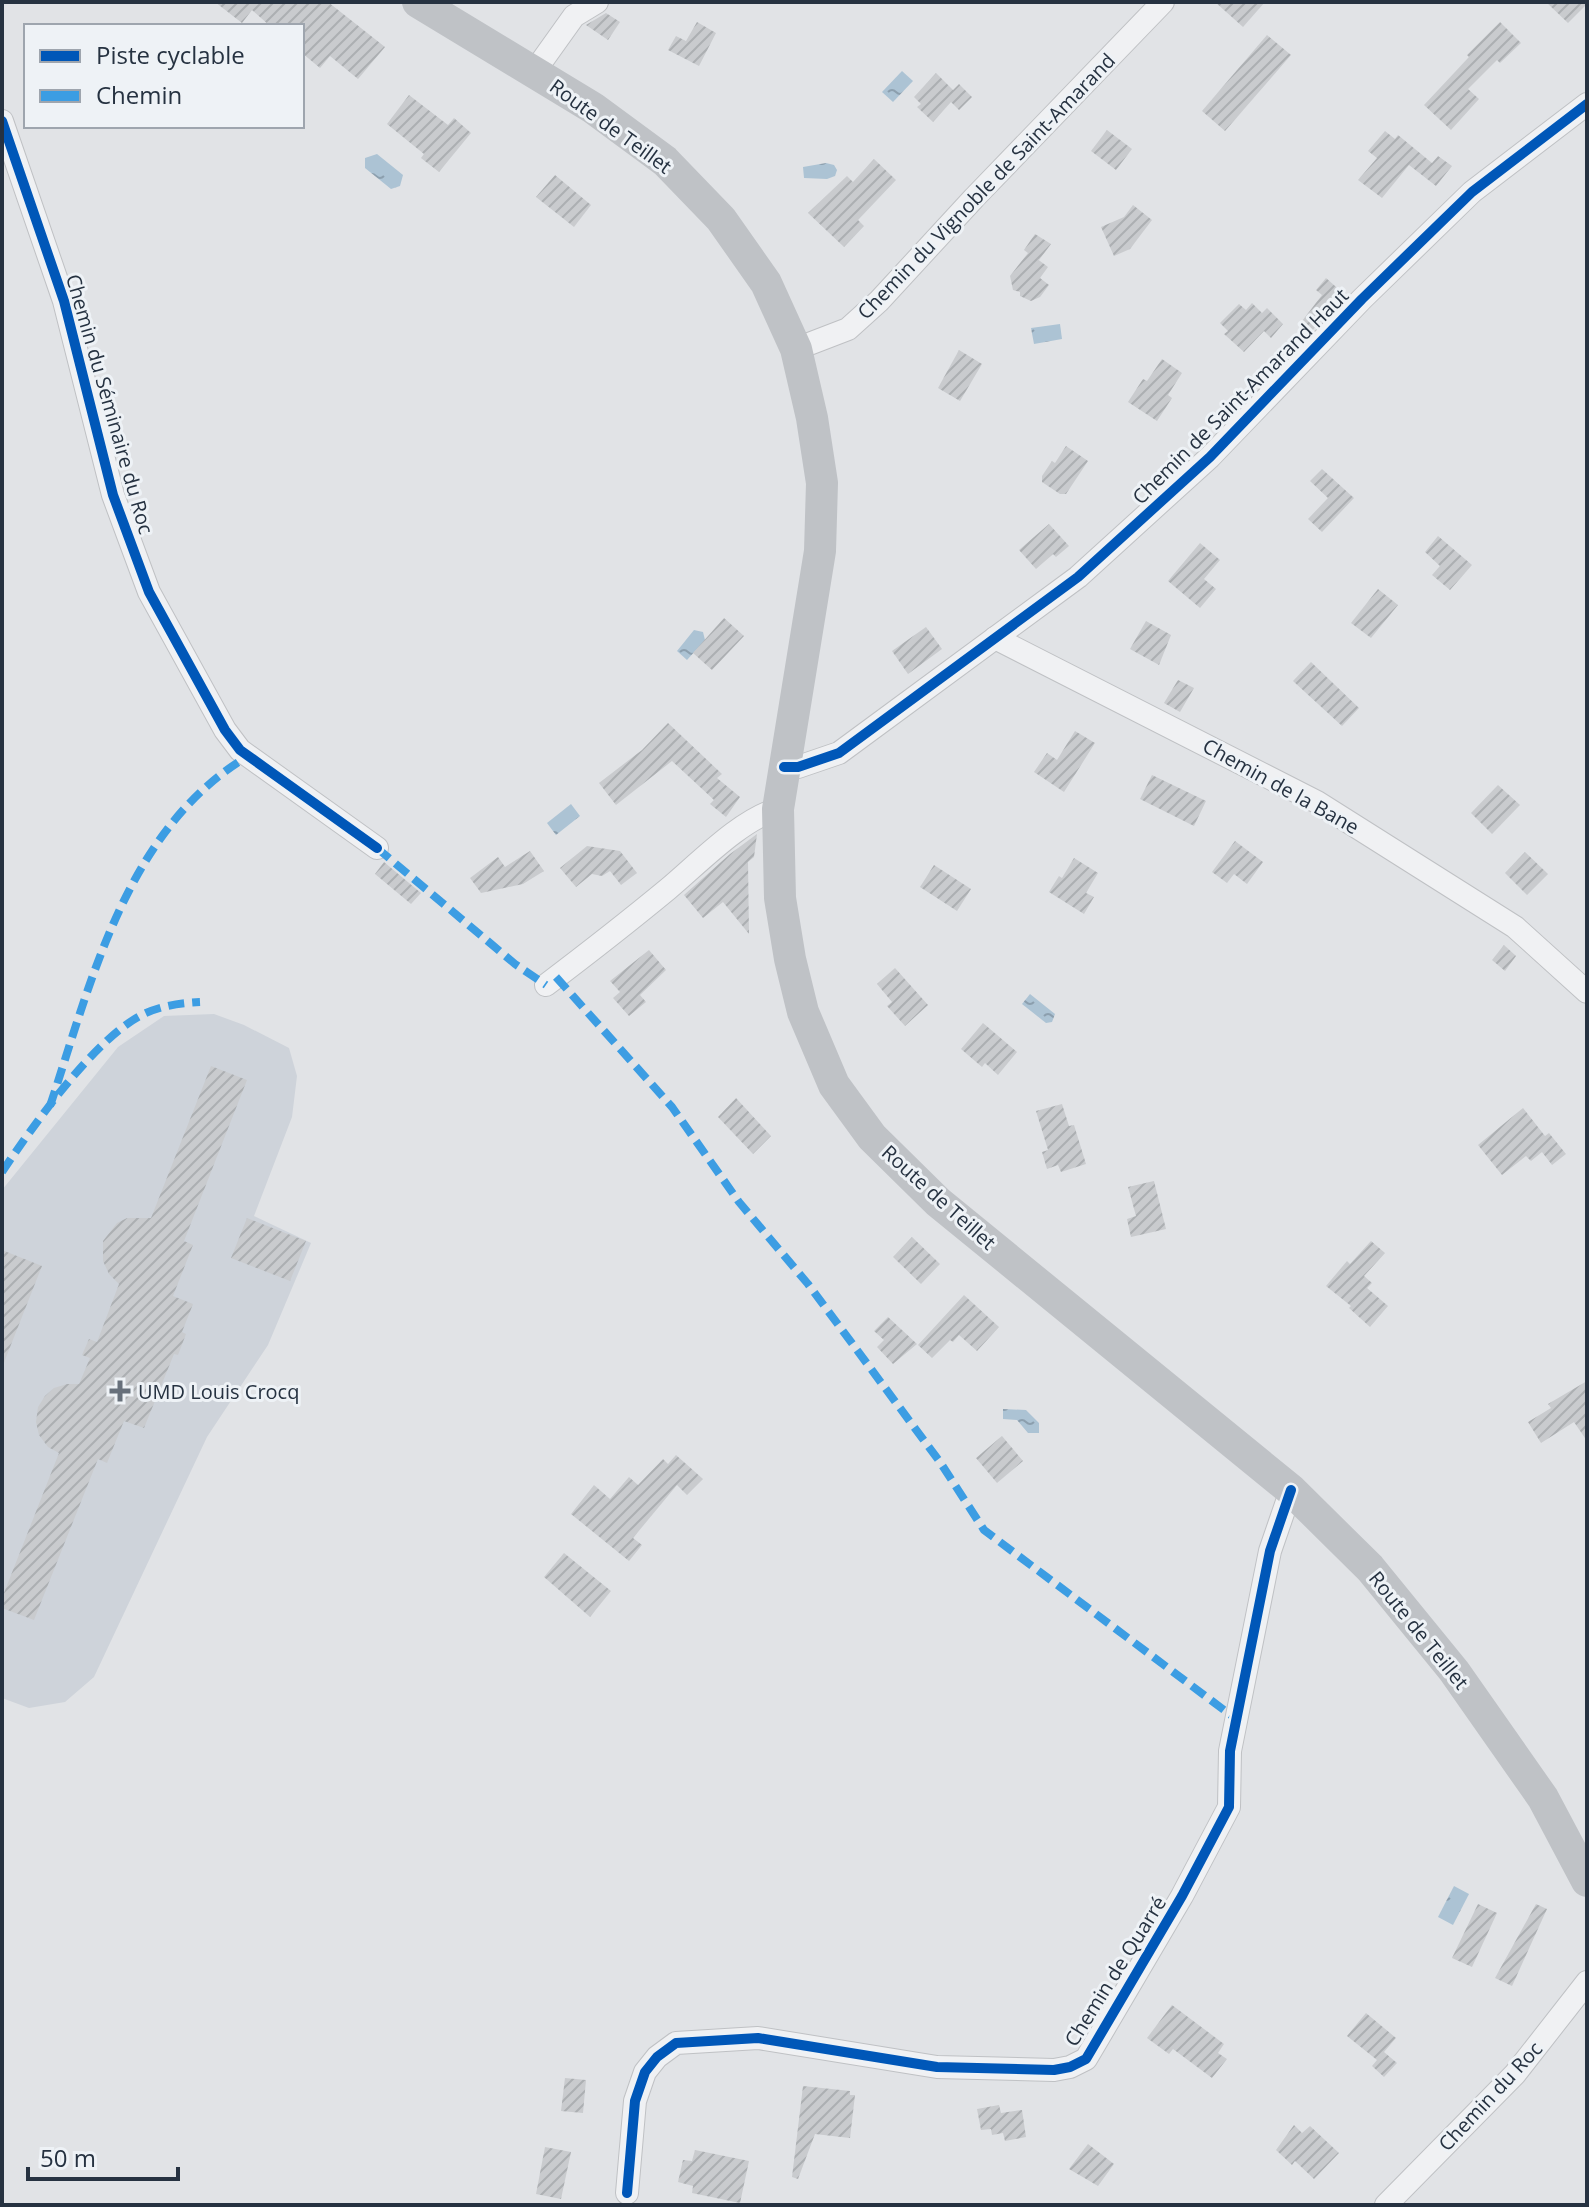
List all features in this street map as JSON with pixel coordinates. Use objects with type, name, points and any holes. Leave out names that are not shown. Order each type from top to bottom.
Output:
[{"type":"main road","name":"Route de Teillet","points":[[418,2],[593,108],[665,161],[721,219],[766,283],[796,349],[812,418],[822,483],[820,551],[778,809],[780,898],[803,1012],[834,1085],[872,1137],[938,1202],[1291,1490],[1370,1568],[1454,1671],[1543,1798],[1587,1881]]},
{"type":"street","points":[[534,72],[574,16],[597,2]]},
{"type":"street","name":"Chemin du Vignoble de Saint-Amarand","points":[[796,349],[848,329],[879,301],[1163,2]]},
{"type":"street","name":"Chemin de Saint-Amarand Haut","points":[[784,767],[798,767],[839,753],[1078,577],[1210,457],[1362,299],[1472,192],[1587,104]]},
{"type":"street","name":"Chemin du Séminaire du Roc","points":[[2,121],[64,301],[113,495],[149,592],[225,730],[240,750],[377,848]]},
{"type":"street","name":"Chemin de la Bane","points":[[995,638],[1317,802],[1515,927],[1587,992]]},
{"type":"street","points":[[546,985],[625,925],[728,839],[764,812],[778,809]]},
{"type":"street","name":"Chemin de Quarré","points":[[627,2193],[635,2101],[645,2072],[657,2057],[676,2043],[758,2038],[937,2067],[1054,2070],[1086,2059],[1182,1896],[1229,1807],[1232,1740],[1270,1551],[1291,1490]]},
{"type":"street","name":"Chemin du Roc","points":[[1386,2205],[1515,2074],[1587,1982]]},
{"type":"shaded area","name":"UMD Louis Crocq","points":[[214,1014],[289,1048],[297,1076],[292,1117],[254,1216],[311,1243],[268,1345],[207,1437],[94,1677],[65,1702],[29,1708],[2,1698],[2,1190],[118,1047],[164,1016]]},
{"type":"water","points":[[902,71],[913,81],[893,102],[882,92]]},
{"type":"water","points":[[377,154],[403,175],[400,186],[391,189],[365,168],[365,158]]},
{"type":"water","points":[[826,163],[834,165],[837,170],[835,176],[827,179],[804,178],[803,167]]},
{"type":"water","points":[[1060,324],[1062,339],[1034,344],[1031,328]]},
{"type":"water","points":[[694,630],[703,632],[705,640],[687,660],[677,651]]},
{"type":"water","points":[[571,804],[580,816],[556,835],[547,823]]},
{"type":"water","points":[[1030,994],[1055,1014],[1052,1022],[1046,1023],[1022,1004]]},
{"type":"water","points":[[1003,1409],[1026,1410],[1039,1423],[1039,1433],[1028,1433],[1017,1420],[1003,1419]]},
{"type":"water","points":[[1454,1886],[1469,1894],[1453,1925],[1438,1917]]},
{"type":"building","points":[[215,2],[328,2],[385,47],[358,79],[330,56],[320,68],[304,55],[304,24],[268,24],[252,10],[242,23]]},
{"type":"building","points":[[1215,2],[1265,2],[1243,27]]},
{"type":"building","points":[[1546,2],[1587,2],[1587,4],[1568,23]]},
{"type":"building","points":[[606,13],[620,22],[608,40],[586,25]]},
{"type":"building","points":[[697,22],[716,33],[699,66],[668,50],[676,36],[686,41]]},
{"type":"building","points":[[1500,22],[1521,43],[1500,63],[1497,60],[1468,89],[1479,99],[1451,130],[1424,105]]},
{"type":"building","points":[[1267,35],[1291,55],[1225,131],[1202,111]]},
{"type":"building","points":[[936,73],[953,90],[959,84],[972,97],[959,110],[951,102],[933,122],[917,107],[921,104],[914,97]]},
{"type":"building","points":[[409,95],[448,125],[454,118],[471,133],[439,172],[421,158],[424,154],[387,124]]},
{"type":"building","points":[[1107,130],[1132,149],[1116,170],[1091,151]]},
{"type":"building","points":[[1385,131],[1395,139],[1398,135],[1432,163],[1438,156],[1452,166],[1436,186],[1409,165],[1382,198],[1358,180],[1377,158],[1368,151]]},
{"type":"building","points":[[874,159],[896,180],[858,220],[864,226],[844,247],[808,213],[847,176],[853,182]]},
{"type":"building","points":[[555,175],[591,205],[574,227],[536,197]]},
{"type":"building","points":[[1133,205],[1152,220],[1130,249],[1114,256],[1101,227],[1124,217]]},
{"type":"building","points":[[1035,234],[1051,244],[1039,260],[1036,258],[1048,267],[1040,278],[1049,285],[1040,297],[1031,301],[1013,290],[1010,276],[1028,253],[1024,250]]},
{"type":"building","points":[[1326,278],[1344,294],[1310,333],[1299,325],[1322,295],[1316,290]]},
{"type":"building","points":[[1252,303],[1262,313],[1267,308],[1283,324],[1271,338],[1264,331],[1244,352],[1224,334],[1228,331],[1220,323],[1239,304],[1246,310]]},
{"type":"building","points":[[959,350],[982,364],[960,401],[938,388]]},
{"type":"building","points":[[1162,359],[1182,373],[1168,395],[1172,398],[1157,421],[1128,402],[1143,379],[1147,381]]},
{"type":"building","points":[[1066,446],[1088,461],[1066,494],[1060,494],[1042,482],[1042,476]]},
{"type":"building","points":[[1322,469],[1354,498],[1322,532],[1308,519],[1328,498],[1310,481]]},
{"type":"building","points":[[1049,524],[1069,546],[1056,557],[1053,554],[1036,569],[1019,550]]},
{"type":"building","points":[[1438,536],[1472,565],[1450,590],[1432,575],[1440,566],[1425,552]]},
{"type":"building","points":[[1200,543],[1220,560],[1204,579],[1216,589],[1200,608],[1168,581]]},
{"type":"building","points":[[1378,589],[1398,605],[1371,638],[1351,623]]},
{"type":"building","points":[[724,618],[744,636],[712,670],[693,653]]},
{"type":"building","points":[[1146,621],[1171,635],[1159,665],[1130,649]]},
{"type":"building","points":[[926,627],[942,649],[908,674],[892,651]]},
{"type":"building","points":[[1311,662],[1359,708],[1342,726],[1293,681]]},
{"type":"building","points":[[1178,680],[1194,688],[1180,712],[1164,703]]},
{"type":"building","points":[[668,723],[722,774],[717,778],[740,797],[726,817],[710,804],[714,800],[672,761],[616,805],[599,783],[642,750]]},
{"type":"building","points":[[1075,731],[1095,743],[1064,792],[1034,772],[1047,753],[1057,760]]},
{"type":"building","points":[[1152,775],[1206,801],[1194,826],[1140,799]]},
{"type":"building","points":[[1498,785],[1520,805],[1492,834],[1471,813]]},
{"type":"building","points":[[757,834],[754,857],[748,862],[749,934],[723,902],[703,918],[684,895]]},
{"type":"building","points":[[1235,841],[1263,862],[1247,884],[1234,874],[1227,883],[1212,872]]},
{"type":"building","points":[[587,846],[620,851],[637,873],[621,885],[610,871],[602,876],[592,874],[576,887],[560,868]]},
{"type":"building","points":[[530,851],[544,871],[523,884],[481,893],[470,878],[498,857],[505,867]]},
{"type":"building","points":[[1525,852],[1548,874],[1527,895],[1505,873]]},
{"type":"building","points":[[1074,858],[1098,873],[1086,893],[1094,897],[1084,914],[1049,892]]},
{"type":"building","points":[[384,862],[421,893],[411,904],[375,874]]},
{"type":"building","points":[[934,865],[971,889],[957,911],[920,887]]},
{"type":"building","points":[[1504,945],[1516,956],[1505,971],[1492,960]]},
{"type":"building","points":[[649,950],[666,970],[640,995],[646,1002],[629,1016],[613,998],[620,992],[610,981]]},
{"type":"building","points":[[895,968],[928,1005],[905,1026],[887,1006],[892,1002],[877,984]]},
{"type":"building","points":[[983,1023],[1017,1052],[998,1075],[985,1063],[982,1067],[961,1049]]},
{"type":"building","points":[[211,1066],[247,1080],[184,1241],[193,1245],[173,1296],[193,1304],[182,1332],[186,1334],[178,1355],[174,1354],[144,1428],[124,1421],[107,1463],[98,1459],[34,1620],[2,1608],[2,1598],[59,1453],[48,1447],[39,1435],[36,1422],[38,1407],[54,1388],[79,1384],[90,1358],[82,1355],[89,1339],[97,1342],[119,1284],[109,1274],[103,1261],[103,1241],[117,1223],[127,1218],[151,1218]]},
{"type":"building","points":[[736,1098],[771,1136],[753,1154],[718,1117]]},
{"type":"building","points":[[1062,1104],[1069,1126],[1074,1125],[1086,1164],[1061,1172],[1058,1165],[1047,1169],[1042,1152],[1048,1150],[1036,1111]]},
{"type":"building","points":[[1523,1108],[1545,1136],[1549,1133],[1566,1154],[1552,1165],[1542,1152],[1531,1161],[1526,1156],[1502,1175],[1478,1145]]},
{"type":"building","points":[[1154,1181],[1166,1229],[1131,1237],[1127,1219],[1136,1216],[1128,1187]]},
{"type":"building","points":[[247,1218],[306,1241],[290,1281],[231,1258]]},
{"type":"building","points":[[912,1237],[940,1264],[921,1284],[893,1257]]},
{"type":"building","points":[[1371,1241],[1385,1253],[1364,1276],[1372,1283],[1367,1288],[1388,1306],[1370,1327],[1349,1308],[1351,1306],[1326,1286],[1347,1261],[1350,1264]]},
{"type":"building","points":[[2,1250],[42,1266],[3,1365],[2,1364]]},
{"type":"building","points":[[964,1295],[999,1327],[977,1351],[959,1335],[932,1358],[918,1345]]},
{"type":"building","points":[[888,1317],[917,1344],[893,1364],[877,1347],[884,1340],[874,1331]]},
{"type":"building","points":[[1587,1381],[1587,1441],[1574,1422],[1541,1443],[1528,1422],[1551,1408],[1548,1404]]},
{"type":"building","points":[[1002,1436],[1023,1461],[997,1483],[976,1458]]},
{"type":"building","points":[[676,1455],[703,1479],[687,1495],[677,1485],[633,1538],[642,1545],[629,1561],[571,1514],[594,1485],[610,1499],[629,1477],[638,1485],[663,1459],[668,1464]]},
{"type":"building","points":[[564,1553],[611,1591],[590,1617],[544,1577]]},
{"type":"building","points":[[1478,1904],[1497,1913],[1472,1967],[1452,1958]]},
{"type":"building","points":[[1536,1904],[1547,1909],[1512,1986],[1495,1978]]},
{"type":"building","points":[[1172,2005],[1224,2044],[1218,2053],[1227,2059],[1212,2078],[1173,2049],[1169,2054],[1147,2038]]},
{"type":"building","points":[[1366,2013],[1396,2038],[1384,2052],[1397,2063],[1384,2077],[1372,2066],[1377,2060],[1347,2036]]},
{"type":"building","points":[[565,2078],[586,2080],[583,2113],[561,2111]]},
{"type":"building","points":[[803,2086],[850,2091],[850,2095],[855,2095],[850,2138],[815,2134],[798,2179],[792,2177]]},
{"type":"building","points":[[999,2105],[1001,2113],[1022,2110],[1026,2137],[1005,2141],[1003,2133],[992,2135],[991,2129],[981,2130],[977,2109]]},
{"type":"building","points":[[1294,2125],[1302,2133],[1310,2126],[1339,2153],[1314,2179],[1295,2161],[1292,2165],[1276,2150]]},
{"type":"building","points":[[1088,2144],[1114,2164],[1098,2186],[1069,2169]]},
{"type":"building","points":[[545,2147],[571,2152],[561,2199],[536,2194]]},
{"type":"building","points":[[695,2150],[749,2161],[740,2203],[692,2193],[693,2186],[678,2182],[683,2160],[692,2161]]},
{"type":"marked path","points":[[50,1106],[99,959],[119,911],[143,866],[172,824],[206,787],[248,756]]},
{"type":"marked path","points":[[377,848],[515,964],[546,985]]},
{"type":"marked path","points":[[556,977],[672,1107],[739,1202],[808,1284],[940,1462],[984,1530],[1236,1719]]},
{"type":"marked path","points":[[2,1172],[65,1086],[122,1028],[154,1010],[200,1002]]},
{"type":"cycle path","points":[[784,767],[798,767],[839,753],[1078,577],[1210,457],[1362,299],[1472,192],[1587,104]]},
{"type":"cycle path","points":[[2,121],[64,301],[113,495],[149,592],[225,730],[240,750],[377,848]]},
{"type":"cycle path","points":[[627,2193],[635,2101],[645,2072],[657,2057],[676,2043],[758,2038],[937,2067],[1054,2070],[1086,2059],[1182,1896],[1229,1807],[1230,1751],[1270,1551],[1291,1490]]},
{"type":"place","name":"UMD Louis Crocq","points":[[120,1391]]}]
